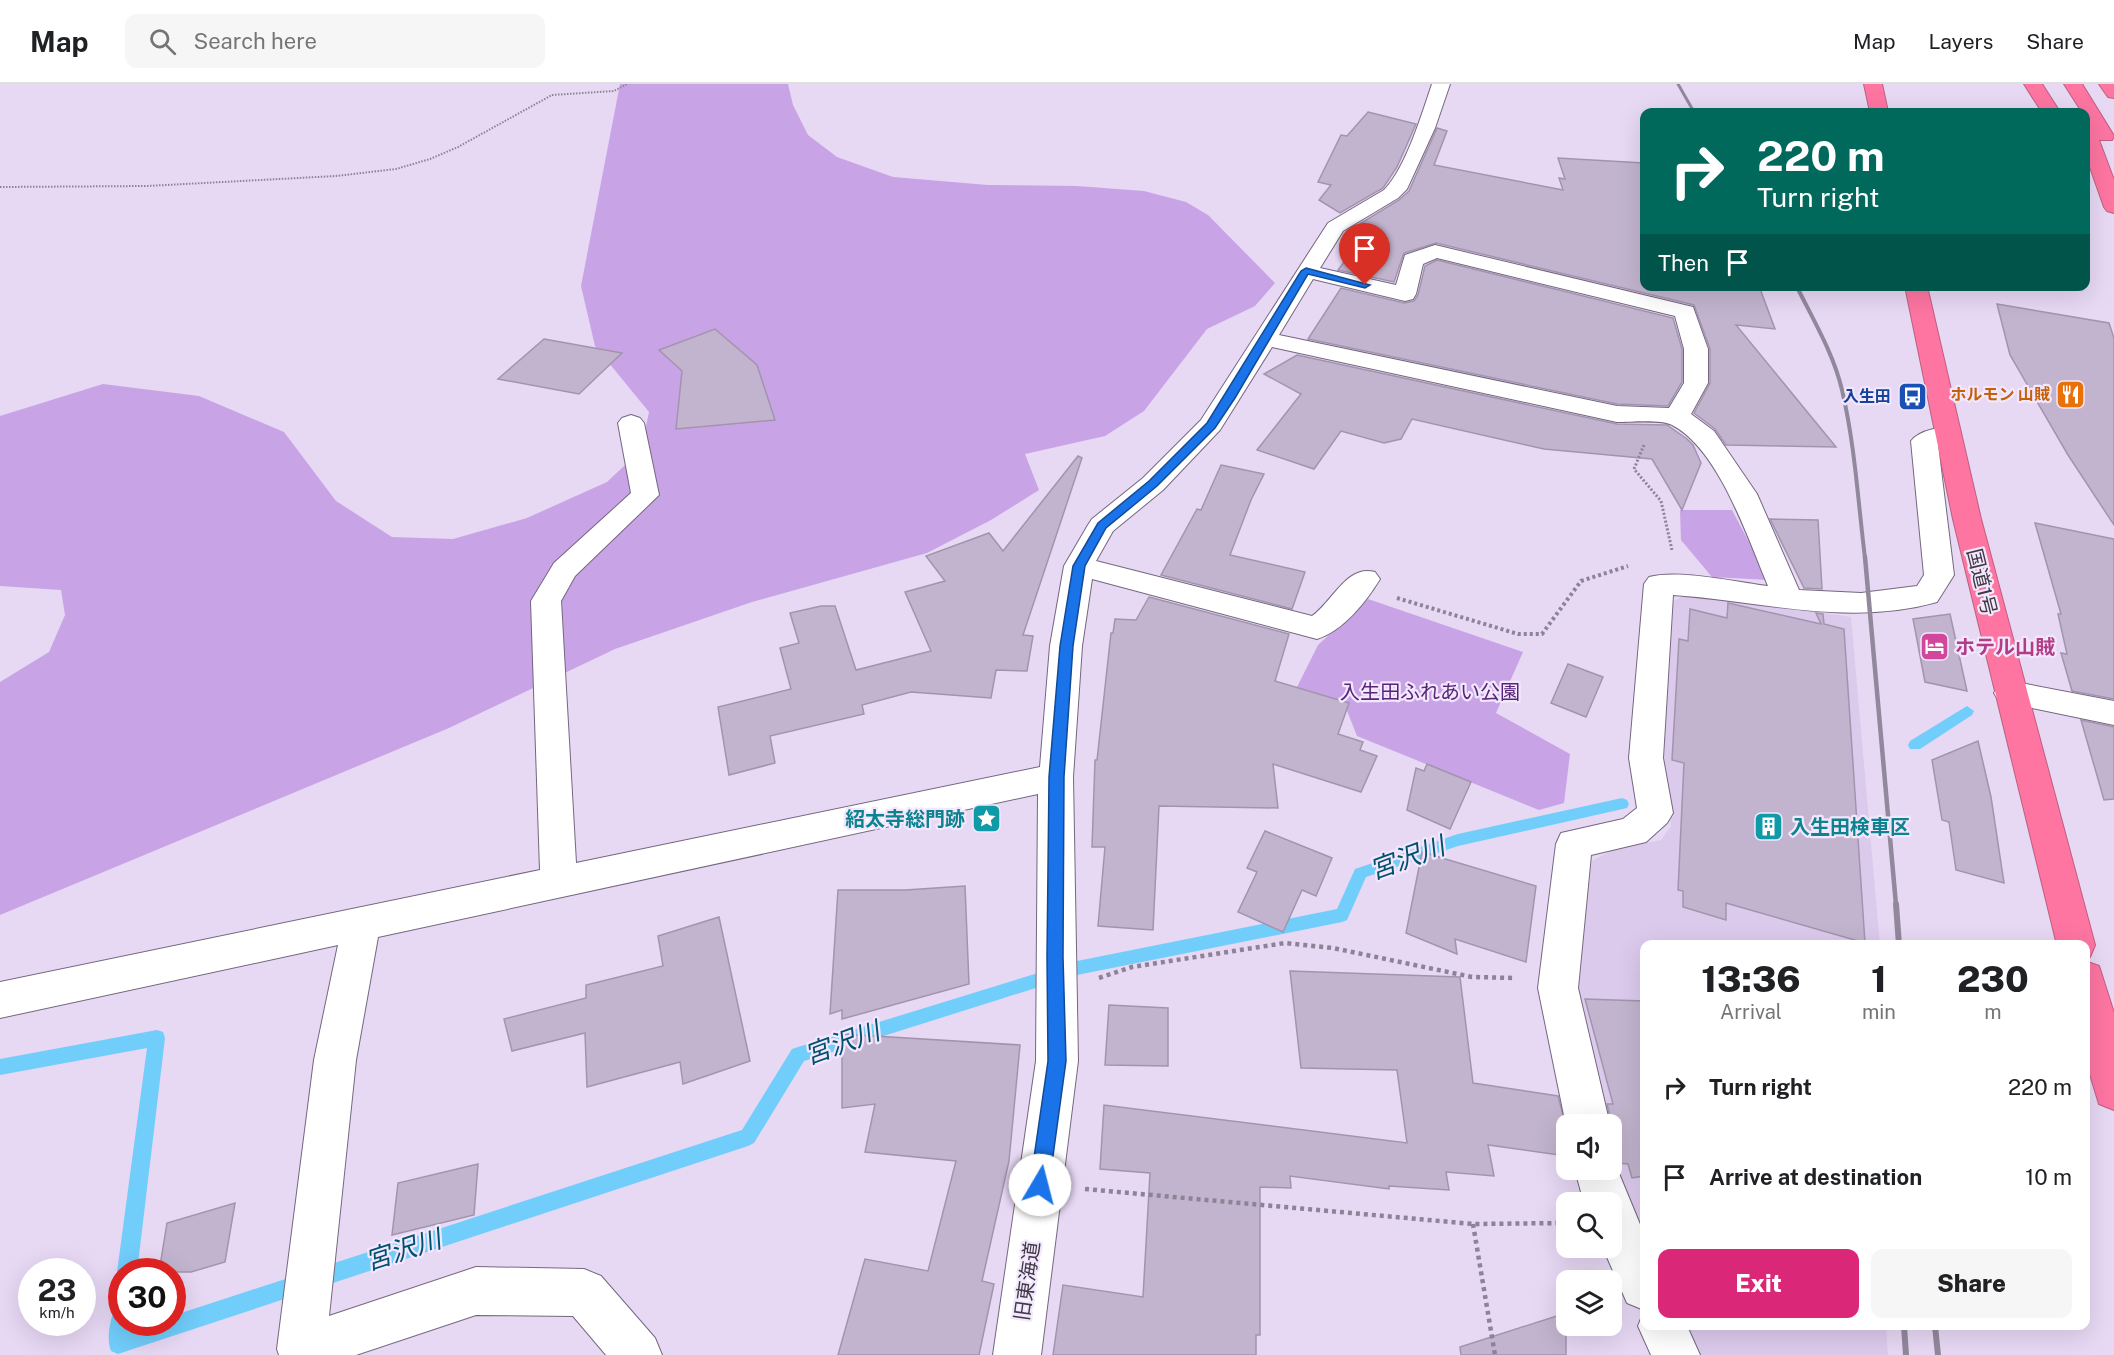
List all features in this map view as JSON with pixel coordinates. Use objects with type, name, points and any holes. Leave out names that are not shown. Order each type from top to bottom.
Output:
[{"type":"highway","points":[[1873,84],[1878,108]]},
{"type":"highway","points":[[2033,84],[2048,108]]},
{"type":"highway","points":[[2108,84],[2114,93]]},
{"type":"highway","points":[[2090,116],[2114,154]]},
{"type":"highway","points":[[2090,141],[2114,207]]},
{"type":"highway","points":[[2090,177],[2114,217]]},
{"type":"highway","name":"国道1号","points":[[1917,291],[1947,434],[2010,693],[2075,940]]},
{"type":"highway","points":[[2090,998],[2114,1090]]},
{"type":"street","name":"旧東海道","points":[[1017,1355],[1057,1061],[1056,777],[1066,646],[1079,566],[1102,525],[1153,484],[1211,425],[1335,227],[1390,194],[1400,185],[1426,128],[1441,84]]},
{"type":"street","points":[[1306,271],[1405,294],[1413,260],[1435,251],[1685,312],[1695,349],[1696,383],[1677,416]]},
{"type":"street","points":[[1266,339],[1605,411],[1677,416],[1705,437],[1743,494],[1788,599]]},
{"type":"street","points":[[559,882],[546,600],[564,570],[645,495],[631,423]]},
{"type":"street","points":[[1586,1114],[1558,988],[1574,844],[1633,832],[1655,813],[1646,758],[1659,584],[1695,586],[1788,599],[1870,603],[1926,595],[1939,575],[1924,441],[1947,434]]},
{"type":"street","points":[[1079,566],[1317,628],[1331,618],[1362,582]]},
{"type":"street","points":[[2010,693],[2114,713]]},
{"type":"street","points":[[0,1000],[1056,777]]},
{"type":"street","points":[[362,922],[335,1060],[301,1348],[476,1291],[584,1293],[638,1355]]},
{"type":"street","points":[[1622,1237],[1640,1277]]},
{"type":"street","points":[[1664,1330],[1676,1355]]},
{"type":"path","points":[[0,187],[147,186],[336,176],[396,169],[430,159],[458,147],[552,95],[614,91],[627,84]]},
{"type":"path","points":[[1630,414],[1646,440],[1634,469],[1661,501],[1672,551],[1662,554]]},
{"type":"path","points":[[1362,582],[1518,634],[1542,634],[1581,581],[1631,564]]},
{"type":"path","points":[[1055,978],[1285,943],[1333,948],[1472,977],[1559,979]]},
{"type":"path","points":[[1040,1185],[1473,1224],[1556,1223]]},
{"type":"path","points":[[1473,1224],[1495,1355]]},
{"type":"shaded area","name":"入生田検車区","points":[[1689,593],[1851,617],[1880,940],[1640,940],[1640,1238],[1618,1180],[1622,1180],[1622,1114],[1602,1114],[1575,998],[1592,861],[1612,850],[1661,840],[1671,826],[1664,764],[1668,604]]},
{"type":"shaded area","points":[[1682,1330],[1886,1330],[1888,1355],[1694,1355]]},
{"type":"green space","points":[[620,84],[788,84],[793,105],[808,135],[837,157],[893,177],[988,185],[1077,186],[1144,191],[1186,202],[1208,215],[1275,283],[1255,306],[1207,329],[1144,411],[1105,436],[1025,454],[1039,490],[991,520],[927,553],[752,602],[615,649],[449,728],[0,915],[0,682],[49,652],[65,615],[61,590],[0,586],[0,416],[103,384],[199,396],[284,432],[336,501],[392,537],[453,539],[527,518],[607,482],[641,450],[649,412],[595,346],[581,286]]},
{"type":"green space","points":[[1680,510],[1732,510],[1769,580],[1712,577],[1681,540]]},
{"type":"green space","name":"入生田ふれあい公園","points":[[1368,599],[1523,652],[1496,713],[1570,754],[1564,803],[1539,810],[1357,736],[1344,703],[1297,687],[1318,645]]},
{"type":"building","points":[[1368,112],[1416,124],[1397,167],[1383,188],[1340,213],[1319,200],[1331,185],[1318,182],[1341,135],[1347,136]]},
{"type":"building","points":[[1437,128],[1447,131],[1434,165],[1563,190],[1559,178],[1565,179],[1558,158],[1640,163],[1640,291],[1761,291],[1775,329],[1736,325],[1836,447],[1726,445],[1715,429],[1694,413],[1710,383],[1710,349],[1694,305],[1436,243],[1404,253],[1394,282],[1338,270],[1367,231],[1358,225],[1399,200],[1409,191]]},
{"type":"building","points":[[1437,260],[1673,318],[1682,349],[1682,382],[1668,406],[1617,404],[1308,339],[1341,288],[1404,303],[1414,301],[1418,295],[1425,266]]},
{"type":"building","points":[[1997,304],[2109,323],[2114,338],[2114,525],[2068,455],[2010,355]]},
{"type":"building","points":[[715,329],[757,365],[775,420],[676,429],[682,371],[659,350]]},
{"type":"building","points":[[544,339],[622,353],[579,394],[498,379]]},
{"type":"building","points":[[1297,355],[1617,424],[1667,425],[1693,445],[1701,463],[1682,510],[1652,459],[1544,449],[1412,419],[1401,439],[1384,443],[1341,431],[1314,469],[1257,450],[1301,394],[1264,374]]},
{"type":"building","points":[[1078,456],[1082,458],[1023,635],[1033,636],[1027,671],[996,670],[991,698],[911,692],[862,705],[864,714],[770,736],[775,763],[729,775],[718,707],[791,689],[780,648],[799,643],[790,613],[821,606],[835,606],[856,670],[931,651],[905,592],[945,581],[926,556],[989,533],[1003,551]]},
{"type":"building","points":[[1221,465],[1264,474],[1251,500],[1230,555],[1305,572],[1292,609],[1161,575],[1197,509],[1201,510]]},
{"type":"building","points":[[1770,519],[1818,520],[1822,589],[1804,588]]},
{"type":"building","points":[[2035,523],[2114,539],[2114,699],[2072,691],[2061,653],[2067,654],[2058,614],[2061,614]]},
{"type":"building","points":[[1149,597],[1289,634],[1275,681],[1349,703],[1338,734],[1363,742],[1360,750],[1377,756],[1361,792],[1273,764],[1278,808],[1159,806],[1153,930],[1098,926],[1105,847],[1092,847],[1095,760],[1097,760],[1111,633],[1113,633],[1115,619],[1136,620]]},
{"type":"building","name":"入生田検車区","points":[[1728,603],[1821,624],[1816,613],[1823,614],[1824,624],[1844,629],[1865,940],[1855,940],[1726,903],[1726,920],[1683,907],[1683,891],[1678,890],[1684,763],[1672,760],[1679,639],[1688,641],[1690,609],[1727,618]]},
{"type":"building","points":[[1950,614],[1967,691],[1925,682],[1913,619]]},
{"type":"building","points":[[1568,664],[1603,677],[1586,717],[1551,703]]},
{"type":"building","points":[[2081,720],[2114,727],[2114,799],[2104,800]]},
{"type":"building","points":[[1978,741],[1991,797],[2004,883],[1956,870],[1949,822],[1942,820],[1932,760]]},
{"type":"building","points":[[1427,764],[1471,782],[1450,829],[1407,810],[1416,768],[1424,771]]},
{"type":"building","points":[[1265,831],[1332,858],[1316,896],[1302,890],[1283,932],[1238,912],[1257,872],[1247,868]]},
{"type":"building","points":[[1422,852],[1536,886],[1526,962],[1455,939],[1457,954],[1406,933]]},
{"type":"building","points":[[965,886],[969,984],[842,1019],[842,1010],[830,1014],[838,890],[905,890]]},
{"type":"building","points":[[719,917],[750,1061],[683,1084],[680,1062],[587,1087],[585,1033],[512,1051],[504,1019],[586,998],[586,985],[663,966],[658,936]]},
{"type":"building","points":[[1290,971],[1460,977],[1473,1083],[1558,1096],[1563,1114],[1556,1114],[1556,1155],[1488,1145],[1494,1176],[1446,1172],[1449,1190],[1389,1186],[1389,1189],[1290,1176],[1291,1188],[1260,1187],[1260,1335],[1256,1335],[1256,1355],[1053,1355],[1063,1285],[1143,1297],[1150,1173],[1100,1169],[1104,1105],[1407,1143],[1397,1070],[1301,1068]]},
{"type":"building","points":[[1585,999],[1640,1001],[1640,1177],[1632,1178],[1628,1164],[1622,1163],[1622,1114],[1610,1114],[1607,1104],[1613,1104]]},
{"type":"building","points":[[1109,1005],[1168,1008],[1168,1066],[1105,1065]]},
{"type":"building","points":[[842,1034],[1020,1045],[1009,1161],[982,1281],[994,1284],[979,1355],[838,1355],[865,1259],[928,1271],[956,1161],[865,1152],[875,1104],[842,1108]]},
{"type":"building","points":[[478,1164],[474,1215],[392,1235],[398,1183]]},
{"type":"building","points":[[235,1203],[225,1262],[191,1272],[186,1272],[186,1258],[161,1258],[167,1223]]},
{"type":"building","points":[[1556,1316],[1556,1336],[1566,1336],[1566,1355],[1461,1355],[1460,1347]]},
{"type":"waterway","name":"宮沢川","points":[[1915,745],[1967,711]]},
{"type":"waterway","name":"宮沢川","points":[[186,1322],[748,1137],[798,1055],[1077,968],[1342,915],[1360,873],[1458,840],[1622,804]]},
{"type":"waterway","name":"宮沢川","points":[[0,1067],[157,1038],[129,1258]]},
{"type":"waterway","name":"宮沢川","points":[[119,1336],[118,1344],[142,1336]]},
{"type":"railway","points":[[1678,84],[1692,108]]},
{"type":"railway","points":[[1799,291],[1829,351],[1842,390],[1853,453],[1865,558]]},
{"type":"railway","points":[[1865,557],[1896,905]]},
{"type":"railway","points":[[1896,904],[1899,940]]},
{"type":"railway","points":[[1904,1330],[1906,1355]]},
{"type":"railway","points":[[1935,1330],[1938,1355]]},
{"type":"place","name":"ホルモン 山賊","points":[[2071,394]]},
{"type":"place","name":"入生田","points":[[1912,396]]},
{"type":"place","name":"ホテル山賊","points":[[1934,647]]},
{"type":"place","name":"紹太寺総門跡","points":[[986,819]]},
{"type":"place","name":"入生田検車区","points":[[1769,827]]},
{"type":"route","points":[[1040,1185],[1057,1061],[1056,777],[1066,646],[1079,566],[1102,525],[1153,484],[1211,425],[1230,398],[1306,271],[1365,285]]}]
